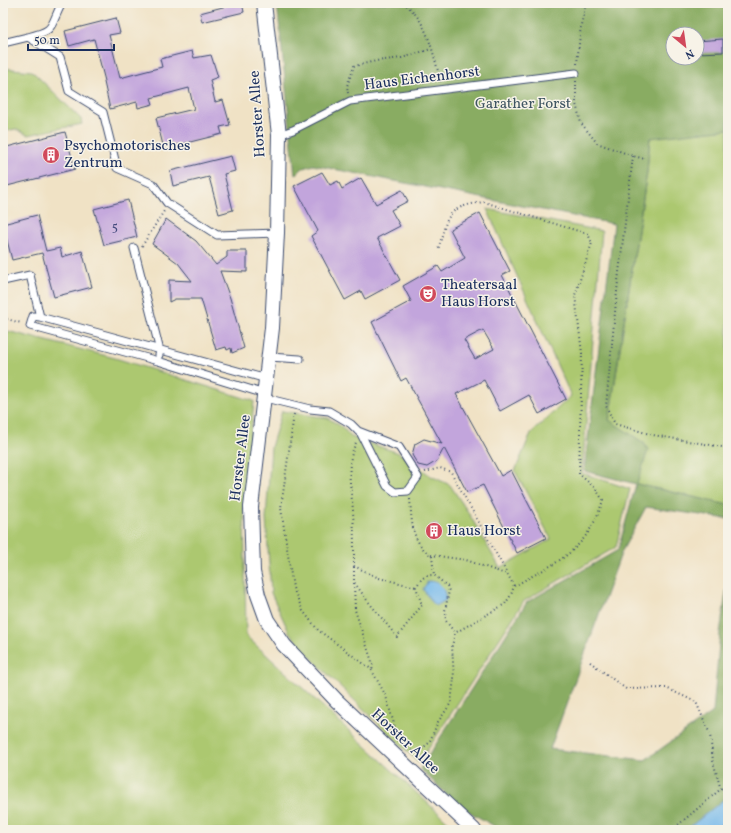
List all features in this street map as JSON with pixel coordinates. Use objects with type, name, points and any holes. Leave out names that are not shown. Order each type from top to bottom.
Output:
[{"type":"street","name":"Horster Allee","points":[[264,3],[279,135],[277,233],[269,357],[251,507],[253,572],[258,595],[267,620],[284,645],[337,701],[469,826]]},
{"type":"lane","points":[[3,43],[42,34],[51,28],[62,3]]},
{"type":"lane","points":[[28,38],[60,57],[69,91],[103,112],[117,168],[153,184],[168,204],[217,235],[277,233]]},
{"type":"lane","name":"Haus Eichenhorst","points":[[279,135],[293,130],[350,101],[576,74]]},
{"type":"lane","points":[[135,252],[160,351],[158,361]]},
{"type":"lane","points":[[3,281],[30,275],[40,317]]},
{"type":"lane","points":[[267,379],[40,317],[33,316],[30,326],[158,361],[295,405],[329,411],[351,424],[359,433],[381,478],[387,486],[395,492],[408,491],[418,477],[399,447],[359,433]]},
{"type":"lane","points":[[269,357],[300,359]]},
{"type":"lane","points":[[469,826],[480,830]]},
{"type":"path","points":[[403,3],[413,9],[424,28],[444,90]]},
{"type":"path","points":[[586,3],[581,25],[576,74],[576,104],[581,123],[598,143],[633,156],[645,158]]},
{"type":"path","points":[[350,101],[347,86],[354,66],[376,61],[402,58],[431,49]]},
{"type":"path","points":[[633,156],[618,281],[606,406],[615,424],[653,435],[728,448]]},
{"type":"path","points":[[403,747],[415,752],[429,743],[438,722],[451,703],[454,678],[452,646],[455,633],[506,604],[514,586],[570,555],[589,534],[603,500],[595,488],[579,474],[582,353],[575,295],[592,243],[588,234],[484,202],[469,204],[455,209],[448,217],[438,250]]},
{"type":"path","points":[[135,252],[168,204]]},
{"type":"path","points":[[3,318],[30,326]]},
{"type":"path","points":[[295,405],[281,508],[293,588],[303,612],[318,630],[371,668],[386,696],[399,744]]},
{"type":"path","points":[[359,433],[349,459],[355,610],[373,665],[372,672]]},
{"type":"path","points":[[417,474],[440,468],[451,472],[514,586]]},
{"type":"path","points":[[408,491],[411,518],[417,541],[423,550],[432,556],[434,575],[447,586],[450,591],[445,611],[446,621],[455,633]]},
{"type":"path","points":[[430,555],[466,560],[508,575]]},
{"type":"path","points":[[354,566],[379,578],[416,587]]},
{"type":"path","points":[[416,587],[422,578],[434,575]]},
{"type":"path","points":[[354,582],[366,600],[397,637],[422,605],[416,587]]},
{"type":"path","points":[[590,662],[626,689],[666,688],[696,702],[710,734],[713,761],[721,790]]},
{"type":"path","points":[[672,830],[728,783]]},
{"type":"green space","name":"Garather Forst","points":[[277,3],[728,3],[728,129],[650,138],[647,172],[609,420],[644,443],[648,450],[637,484],[728,505],[728,519],[646,507],[622,551],[550,749],[645,760],[713,712],[720,633],[728,579],[728,830],[501,830],[459,806],[420,769],[527,602],[618,550],[636,484],[584,471],[614,224],[313,165],[303,168],[295,175]]},
{"type":"green space","points":[[3,68],[32,71],[81,119],[82,124],[28,135],[15,129],[3,132]]},
{"type":"green space","points":[[728,129],[728,505],[636,484],[647,450],[644,443],[609,421],[647,172],[650,137]]},
{"type":"green space","points":[[487,209],[602,231],[582,473],[630,489],[616,547],[524,601],[419,763],[313,660],[289,632],[271,593],[266,519],[271,447],[282,411],[328,418],[342,427],[351,437],[399,453],[431,476],[450,485],[468,512],[500,568],[551,539],[515,471],[531,433],[571,396]]},
{"type":"green space","points":[[3,330],[115,358],[254,401],[244,505],[246,636],[457,830],[3,830]]},
{"type":"water","points":[[428,581],[439,584],[444,592],[446,600],[436,606],[432,603],[423,589]]},
{"type":"water","points":[[728,796],[728,819],[714,830],[686,830]]},
{"type":"building","points":[[242,3],[244,12],[202,22],[200,13]]},
{"type":"building","points":[[116,18],[120,33],[109,35],[120,78],[162,67],[160,59],[192,51],[194,58],[211,55],[218,77],[210,80],[215,102],[223,100],[230,125],[220,127],[222,134],[174,146],[173,143],[163,145],[156,118],[194,109],[189,88],[151,98],[153,104],[138,108],[137,102],[110,109],[105,81],[94,39],[69,46],[65,31]]},
{"type":"building","points":[[723,39],[723,52],[705,53],[705,40]]},
{"type":"building","points":[[65,132],[75,169],[3,187],[3,148]]},
{"type":"building","points":[[231,156],[235,171],[224,174],[233,210],[219,214],[209,177],[173,186],[170,171]]},
{"type":"building","points":[[322,172],[330,185],[338,181],[342,189],[361,178],[376,204],[402,190],[408,201],[391,210],[400,226],[377,238],[400,280],[365,299],[361,291],[345,300],[311,236],[318,231],[294,186]]},
{"type":"building","points":[[128,200],[137,237],[104,245],[94,209]]},
{"type":"building","points":[[480,213],[510,271],[502,275],[566,399],[539,414],[529,395],[500,411],[484,380],[456,394],[501,476],[511,470],[546,538],[517,553],[483,485],[467,492],[444,448],[437,461],[427,467],[418,465],[412,455],[415,444],[424,439],[442,444],[406,378],[401,381],[372,322],[411,301],[403,286],[438,266],[442,272],[465,258],[450,229]],"holes":[[[483,330],[494,349],[475,359],[464,340]]]},
{"type":"building","points":[[37,215],[46,251],[60,248],[62,257],[82,251],[92,287],[54,297],[42,253],[12,260],[3,224]]},
{"type":"building","points":[[166,219],[196,241],[216,265],[227,257],[227,251],[247,251],[247,272],[220,271],[230,298],[244,348],[232,353],[231,348],[227,350],[226,347],[216,350],[201,299],[175,299],[169,302],[169,280],[192,281],[178,263],[152,244]]},
{"type":"building","name":"Haus Horst","points":[[432,524],[436,524],[438,525],[438,533],[432,534],[429,531],[429,527]]},
{"type":"place","name":"Psychomotorisches Zentrum","points":[[51,155]]},
{"type":"place","name":"Theatersaal Haus Horst","points":[[428,294]]},
{"type":"place","name":"Haus Horst","points":[[434,531]]}]
